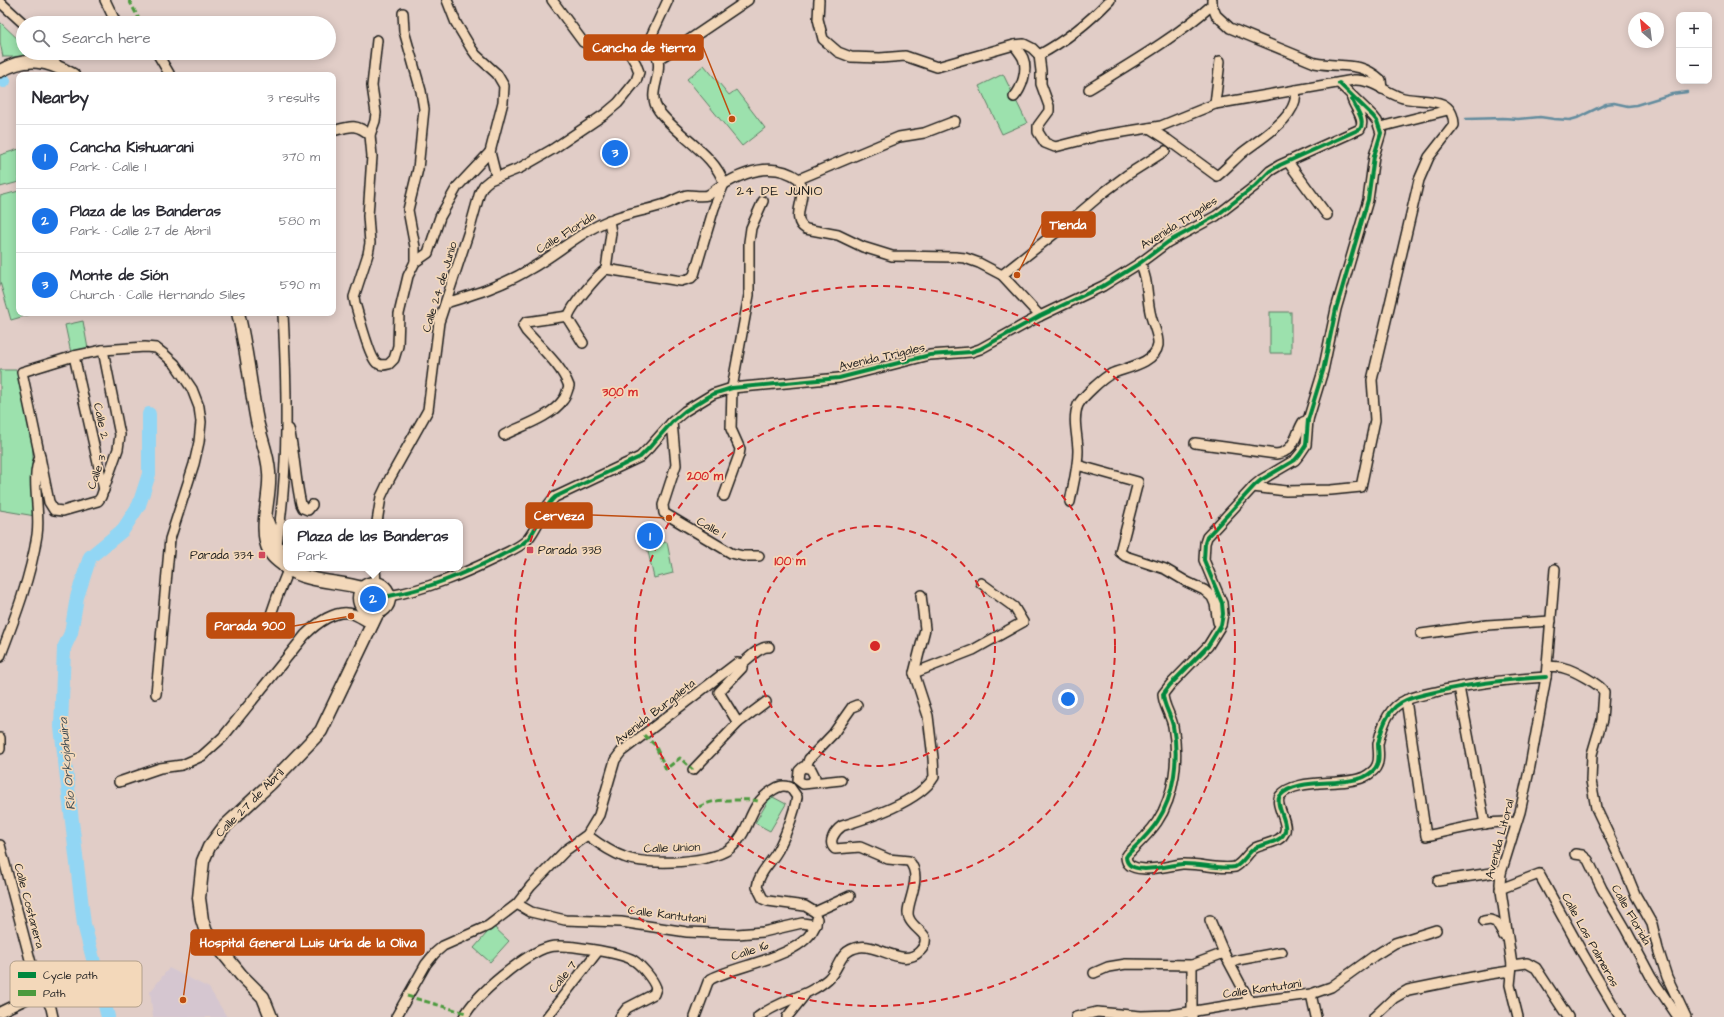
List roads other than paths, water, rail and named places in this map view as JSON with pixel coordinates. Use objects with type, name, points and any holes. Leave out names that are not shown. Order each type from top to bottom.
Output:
[{"type":"main road","points":[[5,68],[24,62],[43,62],[57,65],[68,72]]},
{"type":"main road","points":[[239,316],[246,344],[258,424],[264,443],[270,473],[266,519],[273,546],[283,562]]},
{"type":"main road","points":[[295,571],[316,579],[348,584],[362,588]]},
{"type":"main road","points":[[376,582],[385,587],[389,596],[386,606],[378,612],[369,612],[361,606],[358,597],[362,588],[368,583],[376,582]]},
{"type":"main road","name":"Calle 27 de Abril","points":[[271,1017],[263,997],[240,975],[206,932],[202,920],[199,898],[203,861],[209,847],[224,827],[271,783],[320,731],[373,625],[378,612]]},
{"type":"street","points":[[105,0],[113,16]]},
{"type":"street","points":[[447,0],[456,23],[470,48],[476,56],[497,74],[504,86],[503,102],[490,152],[496,176],[520,168],[553,149],[605,114],[618,103],[636,81],[639,72],[626,46]]},
{"type":"street","points":[[552,0],[583,42],[589,46],[617,44],[626,46],[636,44],[648,45],[658,59],[653,96],[658,110],[711,163],[724,184],[714,208],[698,265],[694,275],[691,278],[681,281],[606,269]]},
{"type":"street","points":[[648,45],[668,0]]},
{"type":"street","points":[[658,59],[748,0]]},
{"type":"street","points":[[819,0],[818,19],[823,39],[838,52],[851,57],[880,58],[905,56],[938,67],[1014,45],[1024,44],[1032,48],[1039,55],[1041,84],[1049,106],[1048,111],[1038,126],[1038,132],[1045,144],[1055,147],[1098,136],[1161,126],[1182,119],[1215,104],[1339,84],[1354,80],[1364,80],[1403,98],[1435,101],[1448,110],[1454,119],[1454,125],[1429,157],[1419,180],[1380,344],[1372,380],[1375,420],[1360,486],[1346,490],[1286,491],[1253,487]]},
{"type":"street","points":[[1039,55],[1059,44],[1097,14],[1110,0]]},
{"type":"street","points":[[0,2],[16,17]]},
{"type":"street","points":[[1089,89],[1164,42],[1195,20],[1212,3],[1216,15],[1230,28],[1315,63],[1355,66],[1368,70],[1381,80],[1382,89]]},
{"type":"street","points":[[403,13],[404,31],[421,91],[424,110],[418,169],[408,210],[415,262]]},
{"type":"street","points":[[377,40],[372,86],[376,113],[370,135],[372,156],[368,216],[370,243],[368,254],[354,297],[371,356],[378,364],[389,364],[396,355],[398,346],[400,307],[408,276],[415,262],[428,253],[440,217],[457,187],[490,152]]},
{"type":"street","points":[[1014,45],[1023,58],[1025,66],[1019,91],[1014,97]]},
{"type":"street","points":[[53,60],[57,65]]},
{"type":"street","points":[[161,60],[168,72]]},
{"type":"street","points":[[1215,104],[1220,61]]},
{"type":"street","points":[[1339,84],[1373,116],[1380,127],[1379,141],[1374,156],[1368,200],[1338,302],[1322,371],[1308,420],[1306,444],[1300,454],[1285,466],[1261,480],[1253,487],[1207,537],[1205,543],[1204,560],[1222,603],[1223,614],[1221,625],[1208,646],[1170,684],[1163,694],[1173,726],[1176,758],[1175,770],[1166,804],[1157,822],[1126,857],[1127,863],[1131,866],[1139,868],[1159,869],[1181,864],[1230,868],[1240,864],[1254,849],[1280,838],[1285,833],[1285,823],[1278,801],[1282,794],[1302,786],[1322,782],[1346,782],[1362,778],[1374,771],[1378,765],[1378,744],[1387,719],[1393,709],[1406,700],[1459,687],[1501,680],[1546,676]]},
{"type":"street","points":[[1149,128],[1217,176],[1242,153],[1282,121],[1296,101],[1295,90]]},
{"type":"street","name":"Avenida Trigales","points":[[389,596],[411,592],[444,582],[516,548],[526,540],[532,532],[550,501],[560,494],[640,457],[672,422],[701,401],[732,388],[839,378],[930,356],[971,352],[1040,316],[1103,286],[1140,263],[1168,242],[1216,216],[1255,186],[1270,171],[1360,129],[1362,120],[1352,102],[1353,97]]},
{"type":"street","points":[[1380,127],[1448,110]]},
{"type":"street","points":[[955,121],[924,133],[899,137],[799,179],[802,192],[799,223],[806,229],[838,235],[864,247],[892,256],[965,258],[979,263],[1002,275],[1040,316]]},
{"type":"street","points":[[336,130],[351,126],[358,126],[370,135]]},
{"type":"street","points":[[1002,275],[1109,189],[1165,150]]},
{"type":"street","points":[[1288,162],[1327,215]]},
{"type":"street","name":"Calle Florida","points":[[446,302],[495,286],[529,270],[587,232],[609,220],[665,205],[687,195],[702,196],[710,194],[724,184],[744,175],[771,168],[786,171],[799,179]]},
{"type":"street","name":"Calle 24 de Junio","points":[[378,519],[382,498],[390,478],[428,410],[439,322],[470,228],[480,192],[484,185],[496,176]]},
{"type":"street","points":[[724,496],[740,455],[740,449],[730,428],[732,388],[749,295],[749,242],[751,228],[763,201]]},
{"type":"street","points":[[504,435],[536,421],[552,411],[563,400],[569,386],[566,379],[556,364],[523,326],[526,322],[568,316],[581,296],[606,269],[611,233],[609,220]]},
{"type":"street","points":[[1070,502],[1077,465],[1076,423],[1078,404],[1110,374],[1133,368],[1157,350],[1158,337],[1151,316],[1146,280],[1140,263]]},
{"type":"street","points":[[273,546],[285,470],[287,380],[283,316]]},
{"type":"street","points":[[568,316],[583,343]]},
{"type":"street","points":[[0,657],[14,622],[33,558],[38,534],[39,515],[36,466],[40,457],[22,372],[74,356],[103,350],[136,347],[156,348],[164,354],[184,376],[192,389],[199,406],[201,422],[199,442],[192,471],[170,540],[156,694]]},
{"type":"street","name":"Calle 3","points":[[40,457],[50,502],[54,510],[63,511],[98,501],[102,498],[118,449],[120,435],[103,350]]},
{"type":"street","name":"Calle 2","points":[[74,356],[104,491]]},
{"type":"street","points":[[285,416],[293,448],[301,504],[303,508],[308,510],[312,505]]},
{"type":"street","points":[[1195,443],[1282,453],[1290,449],[1301,424],[1308,420]]},
{"type":"street","name":"Calle 1","points":[[672,422],[676,465],[663,505],[663,510],[668,517],[731,553],[743,556],[759,556]]},
{"type":"street","points":[[1077,465],[1138,482],[1120,550],[1121,554],[1164,569],[1204,590],[1212,597],[1215,604],[1218,622],[1221,625]]},
{"type":"street","name":"Avenida Litoral","points":[[1518,1017],[1510,985],[1511,968],[1500,889],[1501,873],[1516,823],[1530,766],[1548,666],[1555,569]]},
{"type":"street","points":[[267,626],[286,571]]},
{"type":"street","points":[[375,571],[376,582]]},
{"type":"street","points":[[914,673],[973,650],[1023,622],[1014,607],[982,583]]},
{"type":"street","points":[[758,1017],[777,1005],[806,993],[828,978],[835,971],[841,958],[846,952],[854,948],[860,946],[871,947],[901,957],[908,957],[918,952],[926,941],[923,933],[911,922],[908,915],[915,884],[913,868],[909,861],[888,859],[855,846],[835,849],[832,846],[833,837],[840,828],[890,809],[927,786],[934,778],[934,758],[928,716],[914,673],[925,629],[921,595]]},
{"type":"street","points":[[119,782],[160,768],[182,765],[202,756],[223,737],[305,635],[317,624],[329,618],[348,613],[373,625]]},
{"type":"street","points":[[1421,634],[1487,625],[1551,621]]},
{"type":"street","points":[[738,723],[719,692],[742,668],[742,664],[764,647],[769,647]]},
{"type":"street","name":"Avenida Burgaleta","points":[[396,1017],[426,964],[435,953],[443,946],[488,926],[517,904],[531,886],[566,850],[587,835],[599,815],[616,760],[621,752],[737,663],[742,664]]},
{"type":"street","points":[[1548,666],[1564,668],[1593,682],[1604,692],[1602,720],[1592,754],[1591,781],[1596,808],[1635,894],[1652,924],[1667,977],[1686,1017]]},
{"type":"street","points":[[1459,687],[1485,824]]},
{"type":"street","points":[[1406,700],[1426,836],[1485,824],[1506,822],[1516,823]]},
{"type":"street","points":[[693,770],[738,723],[766,702]]},
{"type":"street","points":[[816,924],[817,920],[815,912],[805,906],[763,899],[757,887],[761,873],[778,849],[795,806],[797,797],[790,787],[798,780],[799,771],[806,767],[809,759],[833,734],[852,707],[857,705]]},
{"type":"street","points":[[0,738],[0,749]]},
{"type":"street","points":[[806,767],[811,769],[814,774],[812,782]]},
{"type":"street","points":[[798,780],[806,785],[812,782],[840,780]]},
{"type":"street","name":"Calle Union","points":[[587,835],[607,849],[624,857],[641,862],[706,859],[723,853],[733,846],[742,835],[758,800],[782,785],[790,787]]},
{"type":"street","name":"Calle Costanera","points":[[0,845],[31,961]]},
{"type":"street","name":"Calle Florida","points":[[1575,854],[1582,855],[1588,860],[1602,889],[1661,994],[1678,1017]]},
{"type":"street","points":[[1438,881],[1491,873],[1501,873]]},
{"type":"street","name":"Calle Las Palmeras","points":[[1500,889],[1539,874],[1620,1017]]},
{"type":"street","points":[[815,912],[850,896]]},
{"type":"street","name":"Calle Kantutani","points":[[517,904],[531,912],[565,920],[621,922],[687,932],[737,934],[756,933],[802,923],[816,924]]},
{"type":"street","points":[[1210,920],[1224,953],[1250,1002]]},
{"type":"street","points":[[1484,921],[1490,920],[1496,922],[1505,937],[1508,938]]},
{"type":"street","name":"Calle 16","points":[[694,1017],[708,982],[711,979],[788,950],[804,941],[809,936],[816,924]]},
{"type":"street","name":"Calle Kantutani","points":[[1076,1017],[1097,1012],[1141,1016],[1192,1014],[1250,1002],[1311,994],[1330,987],[1395,943],[1436,930]]},
{"type":"street","points":[[464,1017],[482,993],[528,957],[539,950],[550,946],[561,946],[598,951],[633,960],[655,985],[656,991],[650,997],[626,1008],[620,1017]]},
{"type":"street","name":"Calle 7","points":[[547,1017],[598,951]]},
{"type":"street","points":[[1230,963],[1238,960],[1282,952]]},
{"type":"street","points":[[1094,973],[1108,967],[1126,964],[1192,964],[1224,953]]},
{"type":"street","points":[[1374,1017],[1394,998],[1408,990],[1483,975],[1527,963],[1536,968],[1568,1017]]},
{"type":"street","points":[[1192,964],[1192,1014]]},
{"type":"street","points":[[787,1017],[806,993]]},
{"type":"street","points":[[1311,994],[1316,1017]]},
{"type":"street","points":[[0,1012],[10,1007]]},
{"type":"street","name":"Calle Costanera","points":[[49,1007],[53,1017]]},
{"type":"waterway","name":"Río Orkojahuira","points":[[0,74],[4,81]]},
{"type":"waterway","points":[[1466,119],[1518,119],[1540,117],[1570,120],[1606,104],[1614,103],[1628,106],[1636,105],[1672,94],[1687,92]]},
{"type":"waterway","name":"Río Orkojahuira","points":[[94,961],[84,924],[61,727],[64,648],[71,633],[77,597],[90,557],[123,530],[139,505],[149,474],[149,414]]},
{"type":"waterway","name":"Río Orkojahuira","points":[[105,1007],[108,1017]]},
{"type":"place","name":"Cancha de tierra","points":[[732,119]]},
{"type":"place","name":"Monte de Sión","points":[[615,153]]},
{"type":"place","name":"Tienda","points":[[1017,275]]},
{"type":"place","name":"Cerveza","points":[[669,518]]},
{"type":"place","name":"Cancha Kishuarani","points":[[650,536]]},
{"type":"place","name":"Parada 338","points":[[530,550]]},
{"type":"place","name":"Parada 334","points":[[262,555]]},
{"type":"place","name":"Plaza de las Banderas","points":[[373,599]]},
{"type":"place","name":"Parada 900","points":[[351,616]]},
{"type":"place","name":"Hospital General Luis Uría de la Oliva","points":[[183,1000]]},
{"type":"district","name":"24 DE JUNIO","points":[[780,191]]}]
